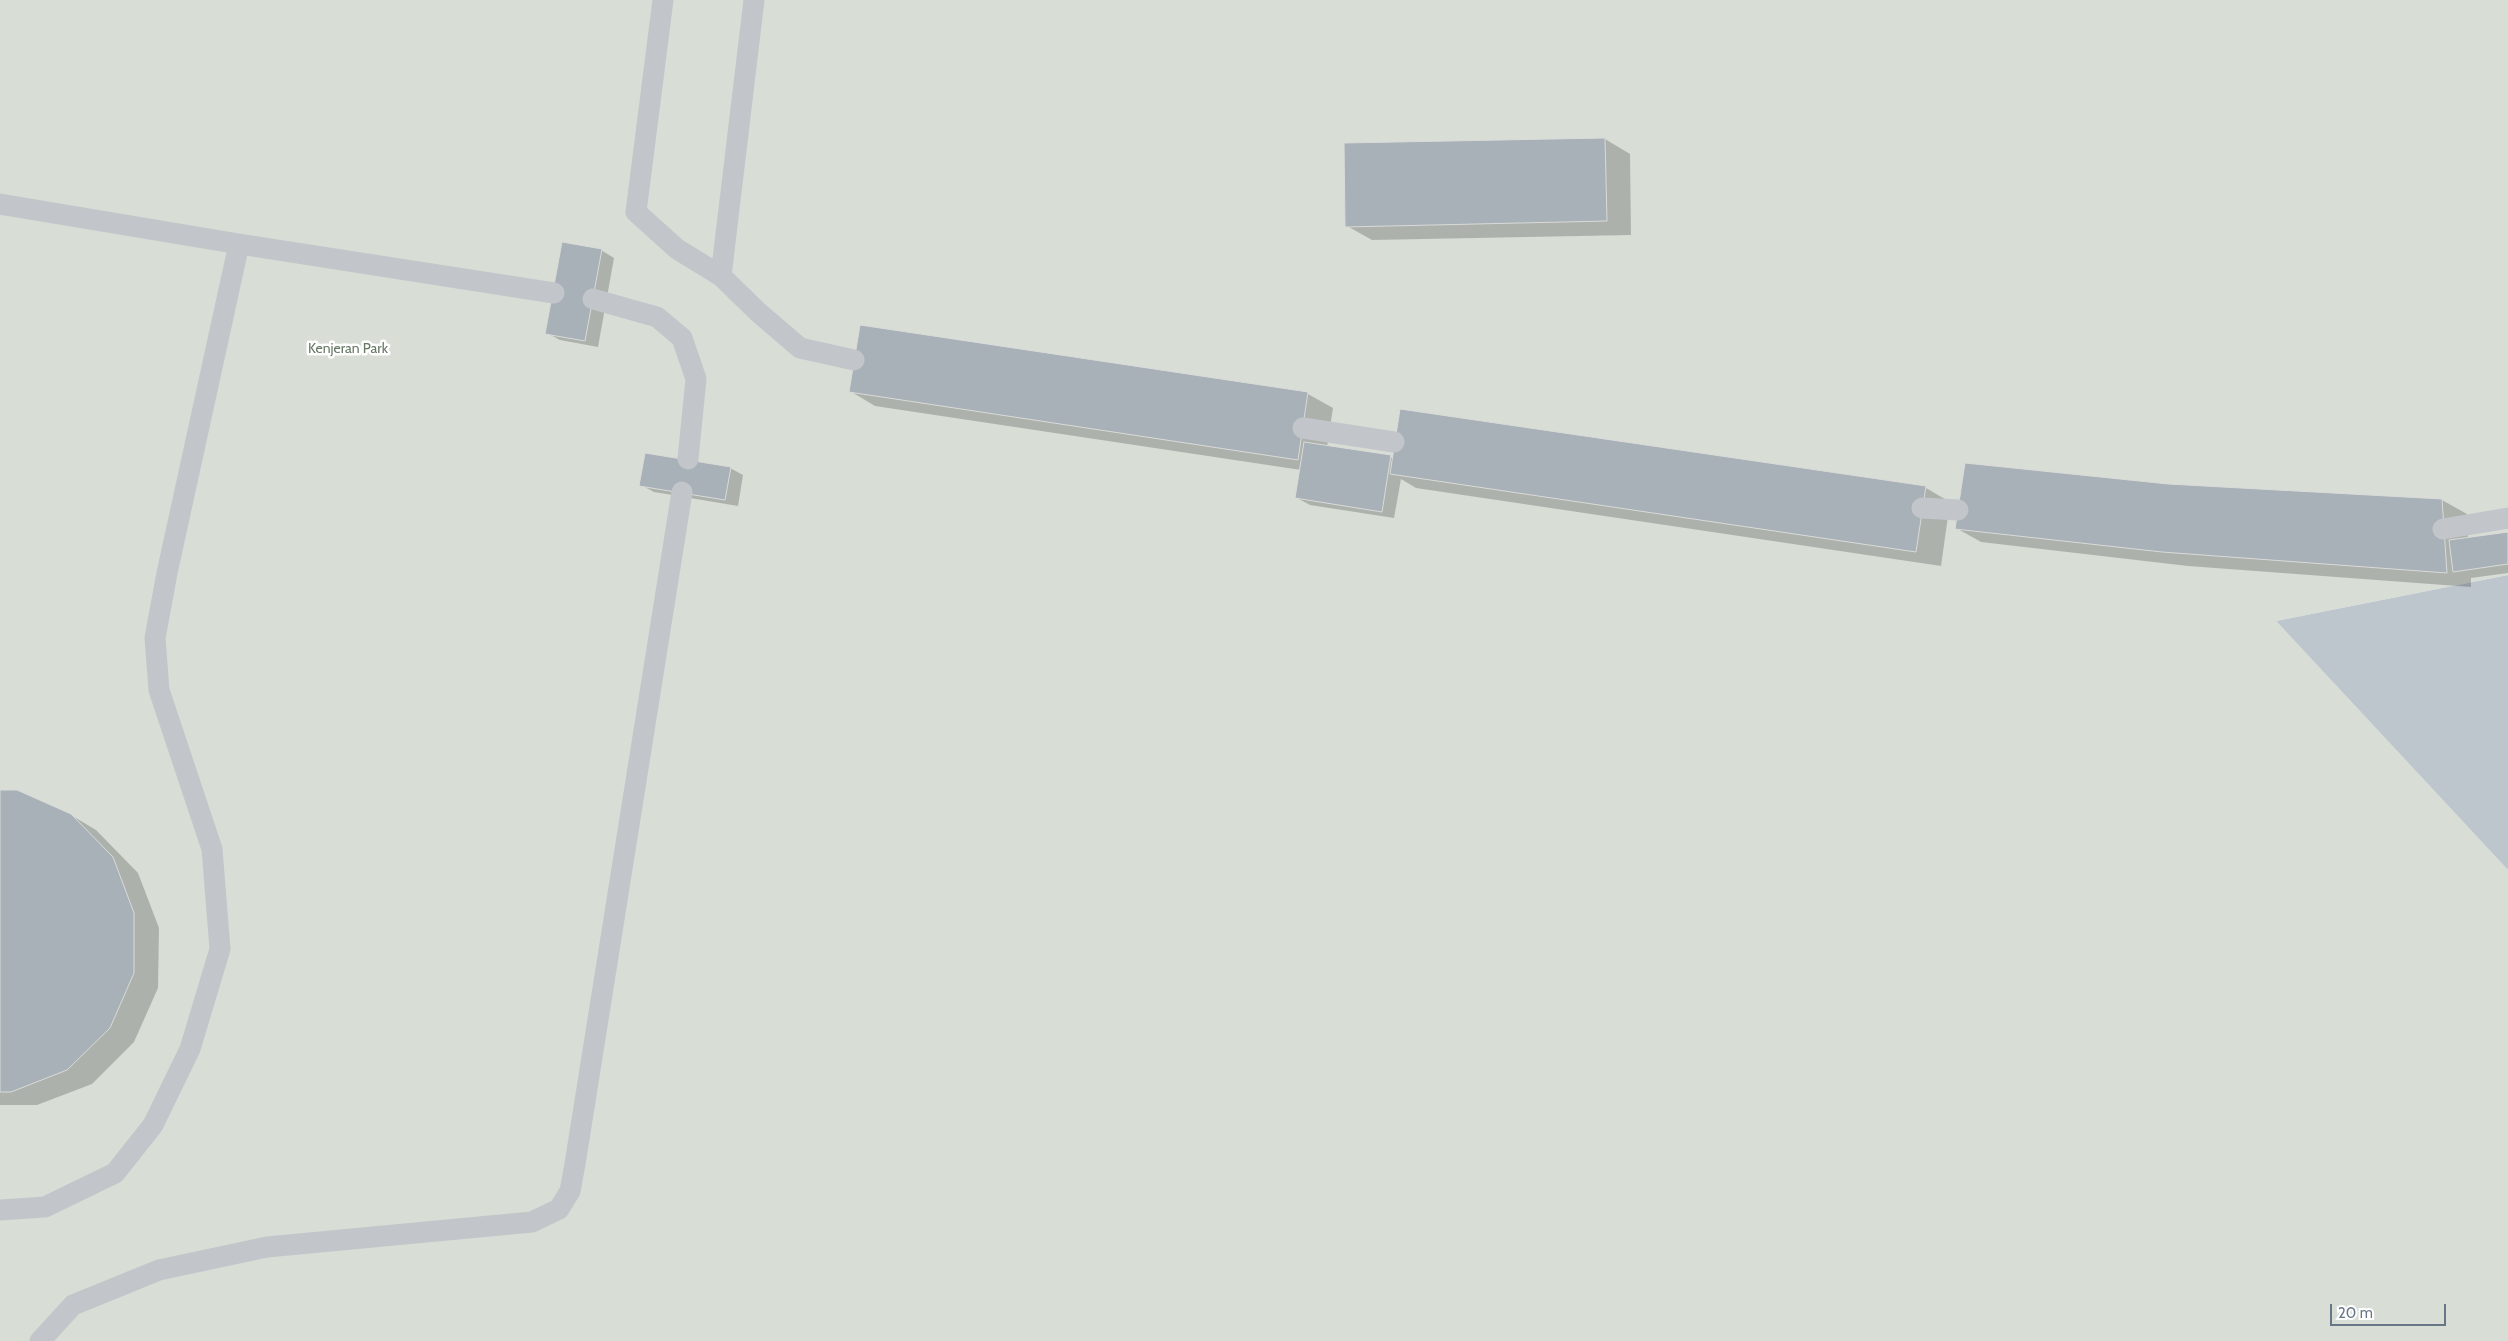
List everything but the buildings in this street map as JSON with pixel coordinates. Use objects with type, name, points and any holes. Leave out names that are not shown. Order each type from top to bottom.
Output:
[{"type":"lane","points":[[663,0],[636,212],[677,249],[721,276],[758,312],[800,348],[854,360]]},
{"type":"lane","points":[[721,276],[754,0]]},
{"type":"lane","points":[[0,204],[239,244],[554,293]]},
{"type":"lane","points":[[0,1210],[45,1207],[115,1173],[153,1125],[190,1049],[220,949],[212,849],[159,690],[155,638],[167,573],[239,244]]},
{"type":"lane","points":[[593,299],[657,317],[682,338],[696,379],[688,459]]},
{"type":"lane","points":[[1303,428],[1394,442]]},
{"type":"lane","points":[[40,1341],[73,1306],[159,1270],[267,1247],[532,1222],[559,1209],[570,1191],[575,1164],[682,492]]},
{"type":"lane","points":[[1922,508],[1958,510]]},
{"type":"lane","points":[[2443,529],[2508,518]]},
{"type":"green space","name":"Kenjeran Park","points":[[0,0],[2508,0],[2508,575],[2276,621],[2508,870],[2508,1341],[0,1341]]},
{"type":"shaded area","points":[[2508,575],[2508,870],[2276,621]]}]
